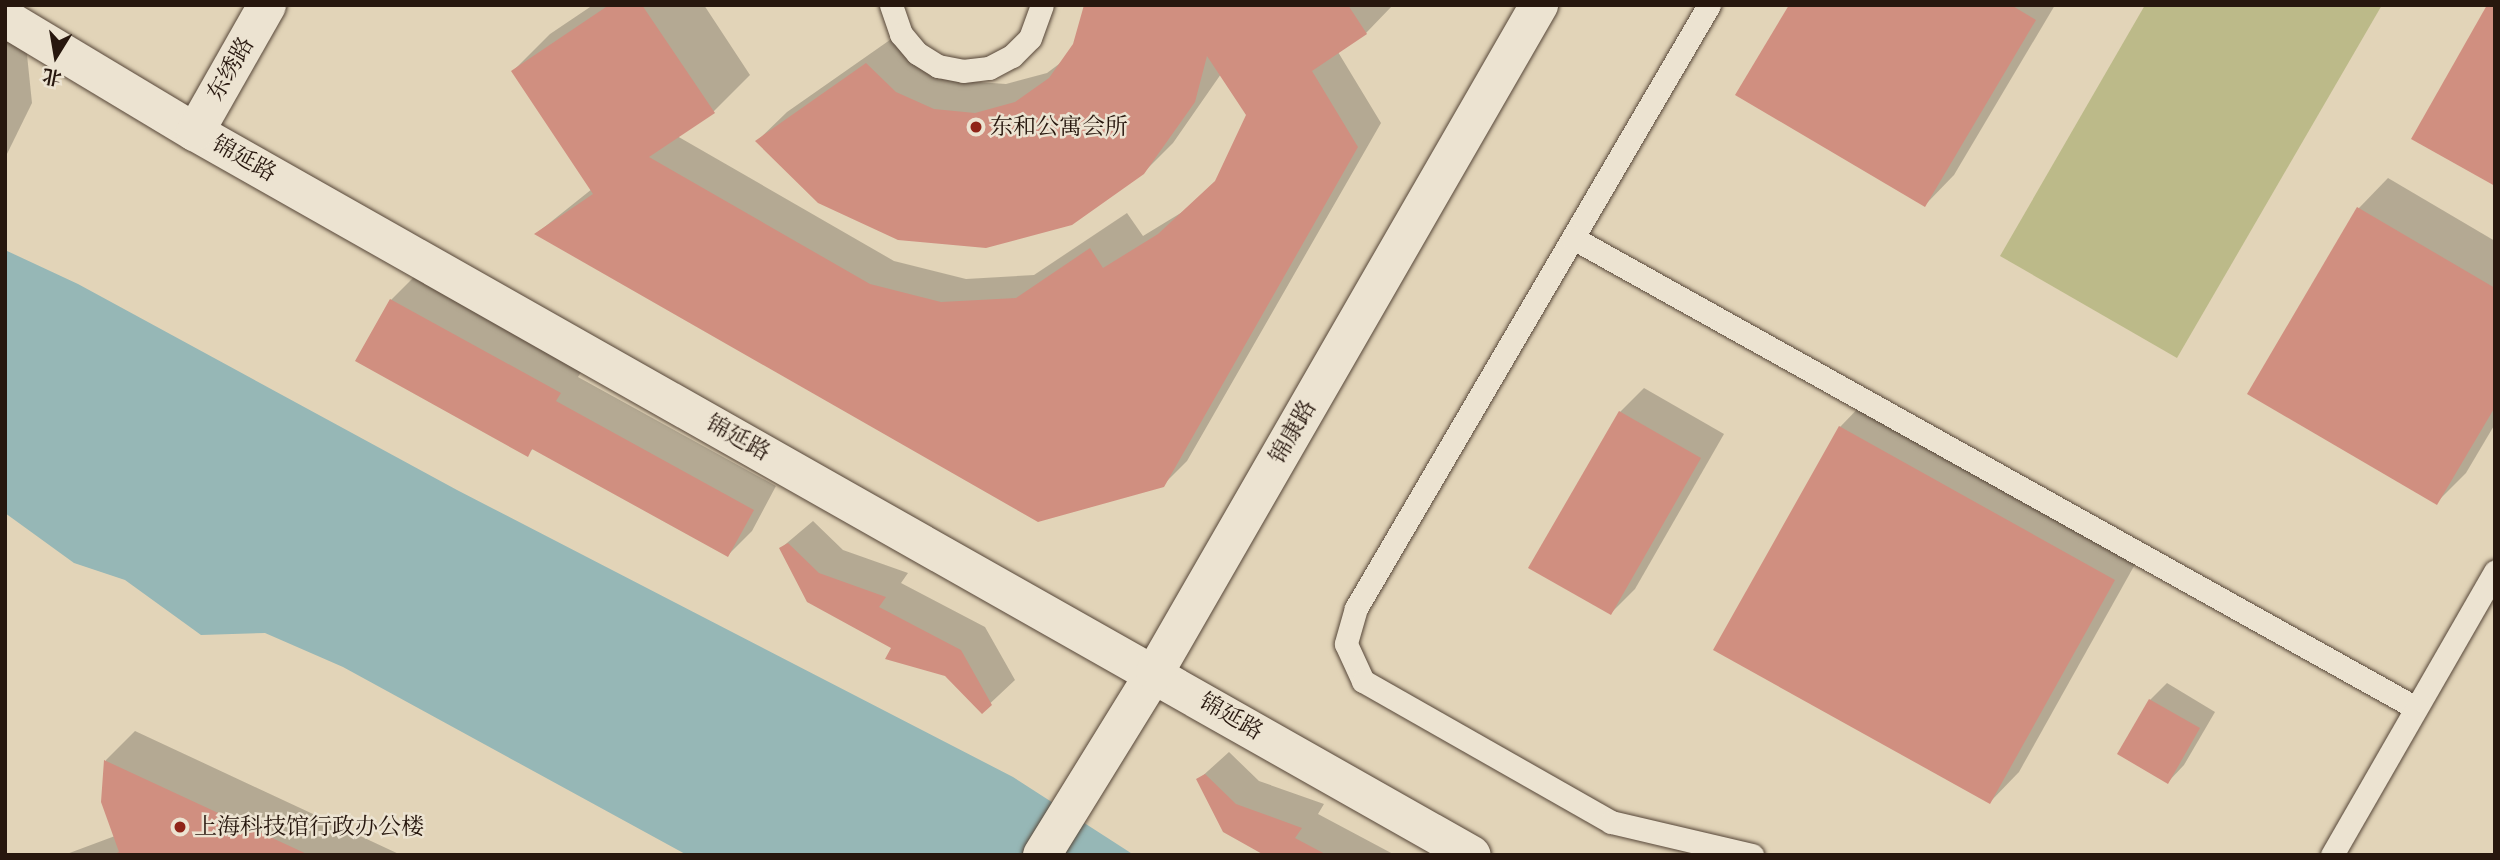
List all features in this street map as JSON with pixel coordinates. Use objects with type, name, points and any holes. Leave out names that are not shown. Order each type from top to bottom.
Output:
[{"type":"street","name":"东绣路","points":[[195,132],[267,5]]},
{"type":"street","name":"锦康路","points":[[1042,855],[1155,673],[1539,5]]},
{"type":"street","name":"锦延路","points":[[5,18],[195,132],[1155,673],[1472,855]]},
{"type":"lane","points":[[891,5],[901,34],[917,53],[938,66],[963,71],[989,68],[1012,56],[1030,38],[1042,5]]},
{"type":"lane","points":[[1709,5],[1356,608],[1346,644],[1363,681],[1611,822],[1752,855]]},
{"type":"lane","points":[[1573,238],[2416,708]]},
{"type":"lane","points":[[2332,855],[2495,570]]},
{"type":"shaded area","points":[[2145,5],[2382,5],[2177,358],[2000,256]]},
{"type":"water","points":[[5,250],[78,284],[457,490],[1013,777],[1134,855],[687,855],[343,667],[265,633],[201,635],[125,580],[74,563],[5,513]]},
{"type":"building","points":[[609,5],[642,5],[715,113],[649,157],[870,284],[941,302],[1016,298],[1090,248],[1103,268],[1158,234],[1215,181],[1246,115],[1207,56],[1195,102],[1144,174],[1072,225],[986,248],[898,240],[818,203],[755,141],[866,63],[896,92],[934,109],[975,113],[1015,102],[1049,78],[1073,44],[1084,5],[1348,5],[1367,34],[1312,71],[1358,147],[1164,487],[1038,522],[534,234],[593,194],[511,71]]},
{"type":"building","points":[[1789,5],[2011,5],[2036,20],[1925,207],[1735,95]]},
{"type":"building","points":[[2487,5],[2495,5],[2495,186],[2411,139]]},
{"type":"building","points":[[2357,207],[2495,288],[2495,407],[2437,505],[2247,394]]},
{"type":"building","points":[[390,299],[561,393],[556,401],[754,510],[728,557],[532,449],[528,457],[355,361]]},
{"type":"building","points":[[1619,411],[1701,458],[1611,615],[1528,568]]},
{"type":"building","points":[[1839,426],[2115,580],[1990,804],[1713,650]]},
{"type":"building","points":[[788,543],[819,573],[886,597],[879,607],[961,650],[992,705],[982,714],[945,676],[885,659],[891,648],[807,602],[779,548]]},
{"type":"building","points":[[2149,699],[2200,728],[2168,784],[2117,754]]},
{"type":"building","name":"上海科技馆行政办公楼","points":[[104,760],[309,855],[112,855],[119,852],[101,802]]},
{"type":"building","points":[[1205,774],[1236,804],[1302,828],[1295,838],[1327,855],[1264,855],[1223,832],[1196,779]]},
{"type":"place","name":"东和公寓会所","points":[[976,127]]},
{"type":"place","name":"上海科技馆行政办公楼","points":[[180,827]]}]
